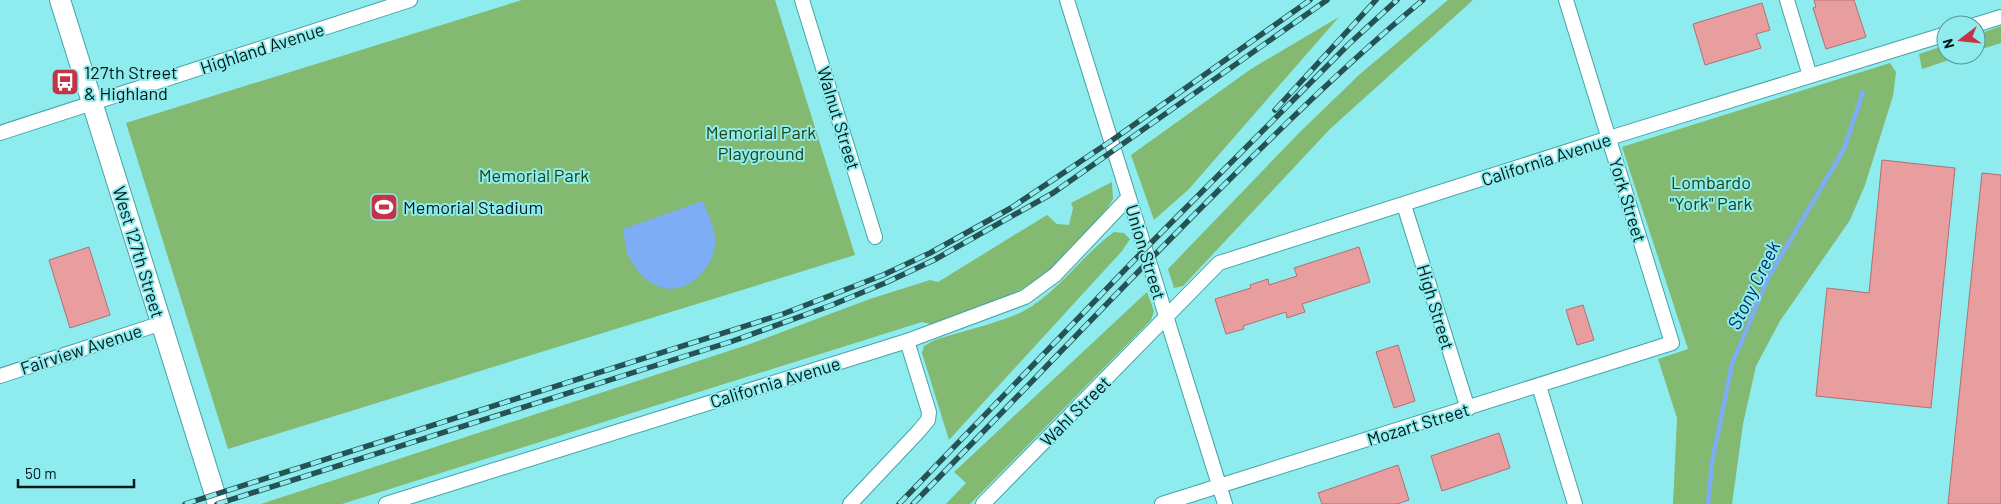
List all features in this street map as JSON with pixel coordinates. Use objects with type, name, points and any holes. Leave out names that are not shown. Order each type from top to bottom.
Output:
[{"type":"main road","name":"West 127th Street","points":[[60,0],[218,504]]},
{"type":"street","name":"Highland Avenue","points":[[0,132],[410,0]]},
{"type":"street","name":"Walnut Street","points":[[802,0],[875,237]]},
{"type":"street","name":"Union Street","points":[[1067,0],[1225,504]]},
{"type":"street","name":"York Street","points":[[1566,0],[1672,343]]},
{"type":"street","points":[[1787,0],[1810,76]]},
{"type":"street","points":[[1986,22],[2001,17]]},
{"type":"street","name":"California Avenue","points":[[1167,318],[1219,263],[1609,138],[1936,37]]},
{"type":"street","name":"California Avenue","points":[[386,504],[907,341],[1025,297],[1055,275],[1129,197]]},
{"type":"street","name":"High Street","points":[[1404,205],[1468,409]]},
{"type":"street","name":"Wahl Street","points":[[983,504],[1167,318]]},
{"type":"street","name":"Fairview Avenue","points":[[0,376],[162,323]]},
{"type":"street","points":[[850,504],[928,420],[927,405],[907,341]]},
{"type":"street","name":"Mozart Street","points":[[1162,504],[1468,409],[1672,343]]},
{"type":"street","points":[[1539,386],[1574,504]]},
{"type":"green space","name":"Memorial Park","points":[[522,0],[775,0],[855,255],[228,449],[126,123]]},
{"type":"green space","points":[[1448,0],[1473,0],[1330,129],[1183,286],[1174,288],[1168,269],[1299,133],[1360,74]]},
{"type":"green space","points":[[1339,17],[1189,189],[1154,220],[1131,155],[1251,69]]},
{"type":"green space","points":[[2001,26],[2001,43],[1986,48],[1986,31]]},
{"type":"green space","points":[[1936,48],[1936,64],[1922,69],[1919,54]]},
{"type":"green space","name":"Lombardo \"York\" Park","points":[[1890,63],[1896,72],[1893,96],[1865,185],[1850,220],[1780,321],[1756,366],[1743,424],[1732,504],[1673,504],[1677,418],[1658,359],[1688,349],[1622,147]]},
{"type":"green space","points":[[1112,182],[1113,199],[1108,207],[1060,263],[1032,284],[999,300],[931,324],[922,322],[342,504],[261,504],[750,344],[867,300],[930,280],[938,282],[1047,215],[1057,224],[1069,225],[1073,208],[1071,203]]},
{"type":"green space","points":[[1114,232],[1124,233],[1130,239],[1122,251],[949,440],[922,353],[924,346],[935,340],[991,324],[1022,312],[1059,284]]},
{"type":"green space","points":[[1147,292],[1154,311],[1151,320],[970,504],[946,504],[966,483],[954,472]]},
{"type":"water","points":[[703,201],[715,238],[712,258],[706,268],[691,283],[681,287],[671,289],[651,283],[639,272],[628,256],[623,229]]},
{"type":"building","points":[[1814,0],[1854,0],[1866,37],[1826,49],[1813,8],[1816,7]]},
{"type":"building","points":[[1762,3],[1770,30],[1756,34],[1761,48],[1705,65],[1693,24]]},
{"type":"building","points":[[1882,160],[1955,168],[1931,408],[1816,396],[1827,288],[1869,293]]},
{"type":"building","points":[[1982,173],[2001,175],[2001,504],[1948,504]]},
{"type":"building","points":[[89,247],[110,315],[70,328],[49,260]]},
{"type":"building","points":[[1359,247],[1370,282],[1302,304],[1305,312],[1287,318],[1286,312],[1243,326],[1244,329],[1226,334],[1215,299],[1251,288],[1250,285],[1268,279],[1269,285],[1297,276],[1294,268]]},
{"type":"building","points":[[1583,305],[1594,340],[1577,345],[1566,310]]},
{"type":"building","points":[[1398,345],[1415,401],[1394,408],[1376,352]]},
{"type":"building","points":[[1499,433],[1510,468],[1442,491],[1431,456]]},
{"type":"building","points":[[1398,465],[1409,500],[1397,504],[1322,504],[1318,493]]},
{"type":"waterway","name":"Stony Creek","points":[[1708,504],[1712,462],[1732,364],[1768,278],[1844,149],[1863,92]]},
{"type":"railway","points":[[185,504],[783,314],[883,275],[930,253],[1011,208],[1111,141],[1310,0]]},
{"type":"railway","points":[[217,504],[733,341],[832,305],[885,283],[934,260],[1053,193],[1327,0]]},
{"type":"railway","points":[[1275,110],[1376,0]]},
{"type":"railway","points":[[899,504],[1145,249],[1349,44],[1397,0]]},
{"type":"railway","points":[[913,504],[1149,260],[1253,156],[1348,65],[1423,0]]},
{"type":"place","name":"127th Street & Highland","points":[[65,82]]},
{"type":"place","name":"Memorial Stadium","points":[[384,207]]},
{"type":"park label","name":"Memorial Park Playground","points":[[761,142]]}]
